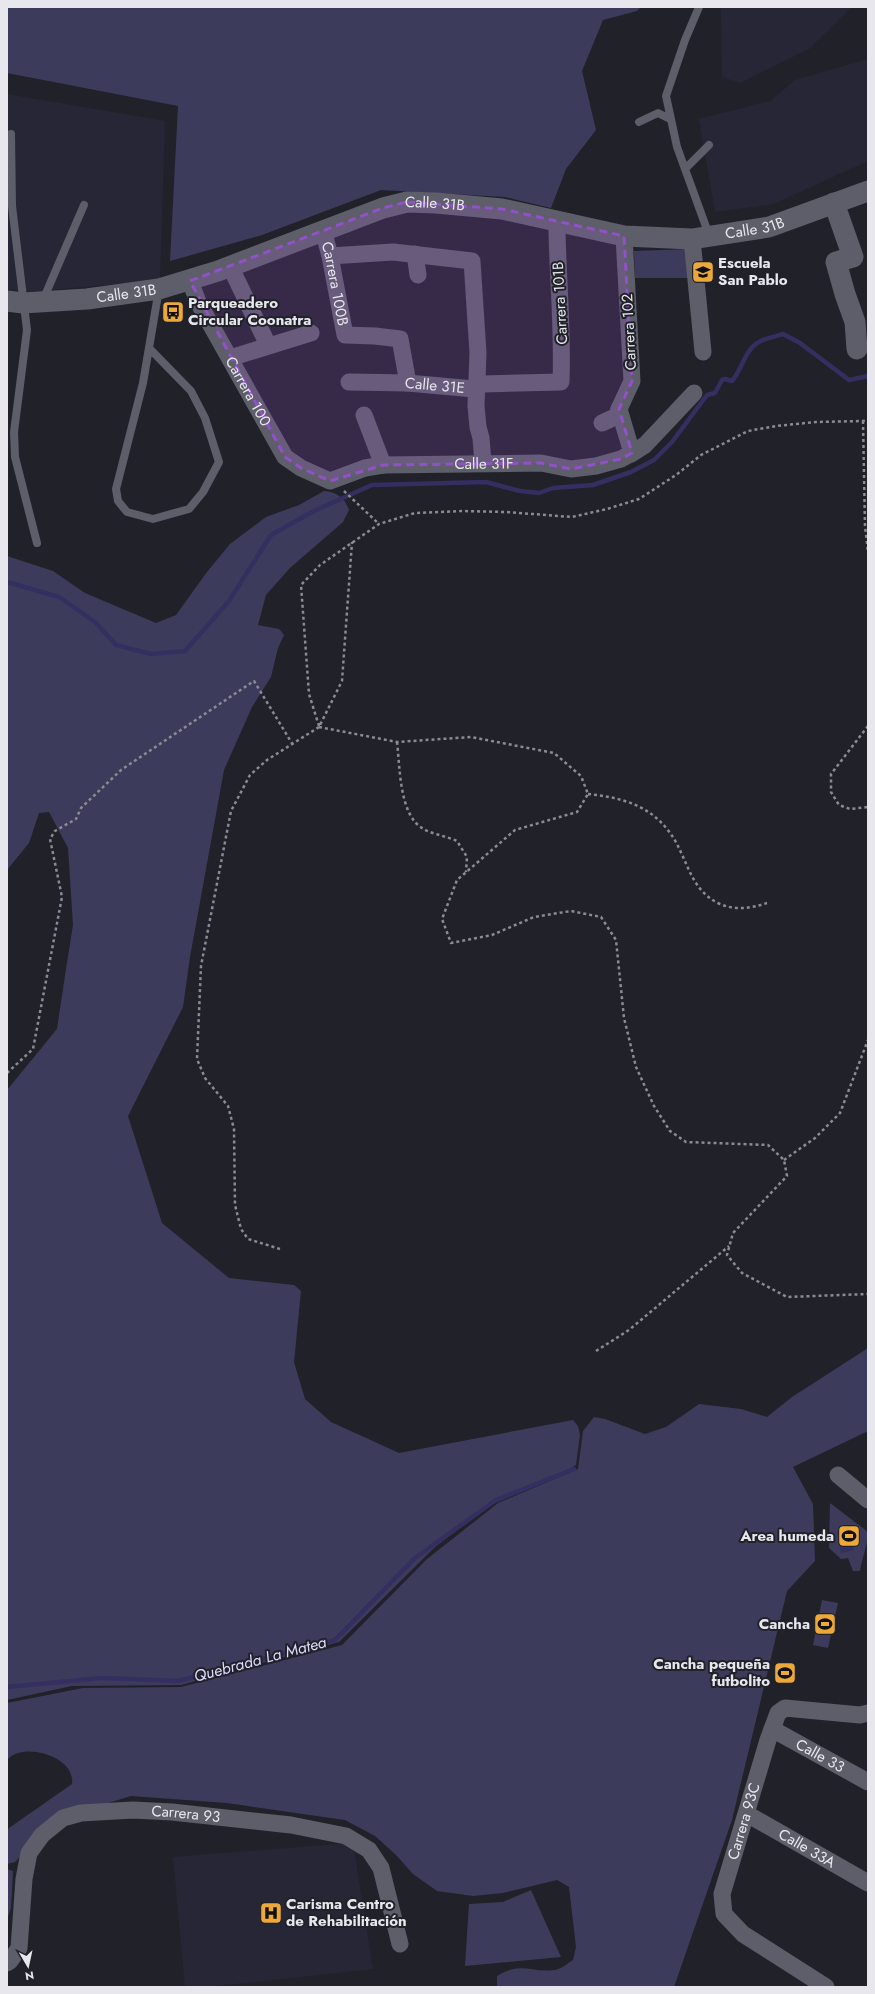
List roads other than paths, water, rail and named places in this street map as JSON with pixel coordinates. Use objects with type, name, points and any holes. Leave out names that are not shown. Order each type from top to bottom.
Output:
[{"type":"street","name":"Calle 31B","points":[[24,302],[87,299],[159,289],[190,281],[394,204],[407,202],[502,209],[624,236],[701,238],[769,227],[868,191]]},
{"type":"street","points":[[834,203],[853,257],[836,262],[855,322],[857,349]]},
{"type":"street","name":"Carrera 100B","points":[[323,230],[330,256],[345,335],[400,339],[408,383]]},
{"type":"street","name":"Carrera 101B","points":[[557,231],[558,299],[562,337],[562,375]]},
{"type":"street","name":"Carrera 102","points":[[619,409],[632,381],[624,236]]},
{"type":"street","points":[[701,238],[703,352]]},
{"type":"street","points":[[330,256],[393,252],[472,261],[478,353],[477,420],[481,438],[483,464]]},
{"type":"street","points":[[415,254],[418,275]]},
{"type":"street","points":[[230,266],[268,345]]},
{"type":"street","name":"Carrera 100","points":[[190,281],[198,302],[285,457],[301,468],[330,480]]},
{"type":"street","points":[[230,358],[268,345],[311,333]]},
{"type":"street","name":"Calle 31E","points":[[349,382],[408,383],[477,387],[483,384],[561,382],[562,375]]},
{"type":"street","name":"Calle 31F","points":[[330,480],[365,468],[383,465],[541,463],[572,469],[596,466],[621,459],[630,451],[644,445],[694,393]]},
{"type":"street","points":[[602,423],[617,416],[619,409]]},
{"type":"street","points":[[619,409],[630,451]]},
{"type":"street","points":[[364,415],[383,465]]},
{"type":"street","points":[[838,1475],[868,1500]]},
{"type":"street","name":"Carrera 93C","points":[[826,1987],[743,1934],[724,1914],[722,1894],[778,1713],[785,1708],[860,1715],[868,1713]]},
{"type":"street","name":"Calle 33","points":[[772,1729],[868,1782]]},
{"type":"street","name":"Carrera 93","points":[[7,1963],[19,1948],[24,1879],[30,1853],[42,1835],[63,1818],[81,1813],[133,1810],[172,1812],[291,1825],[346,1836],[369,1850],[381,1868],[400,1944]]},
{"type":"street","name":"Calle 33A","points":[[747,1814],[868,1883]]},
{"type":"lane","points":[[699,7],[685,40],[666,96],[670,119],[677,147],[685,169],[701,238]]},
{"type":"lane","points":[[639,122],[658,113],[670,119]]},
{"type":"lane","points":[[11,134],[12,206],[27,330],[14,432],[15,457],[38,543]]},
{"type":"lane","points":[[685,169],[709,145]]},
{"type":"lane","points":[[24,302],[84,205]]},
{"type":"lane","points":[[149,348],[191,391],[206,418],[219,462],[203,492],[189,509],[153,519],[127,512],[118,501],[116,489],[143,383],[159,289]]},
{"type":"waterway","points":[[7,582],[59,597],[95,622],[116,645],[151,654],[185,651],[229,601],[271,535],[316,510],[372,485],[486,482],[520,491],[539,493],[553,488],[593,485],[631,472],[654,460],[672,442],[707,395],[715,393],[722,380],[725,379],[732,381],[754,345],[764,339],[783,334],[800,343],[849,380],[868,376]]},
{"type":"waterway","name":"Quebrada La Matea","points":[[7,1687],[102,1678],[178,1681],[335,1640],[415,1558],[496,1500],[574,1469]]},
{"type":"place","name":"Escuela San Pablo","points":[[703,272]]},
{"type":"place","name":"Parqueadero Circular Coonatra","points":[[173,312]]},
{"type":"place","name":"Area humeda","points":[[849,1536]]},
{"type":"place","name":"Cancha","points":[[825,1624]]},
{"type":"place","name":"Cancha pequeña futbolito","points":[[785,1673]]},
{"type":"place","name":"Carisma Centro de Rehabilitación","points":[[271,1913]]}]
